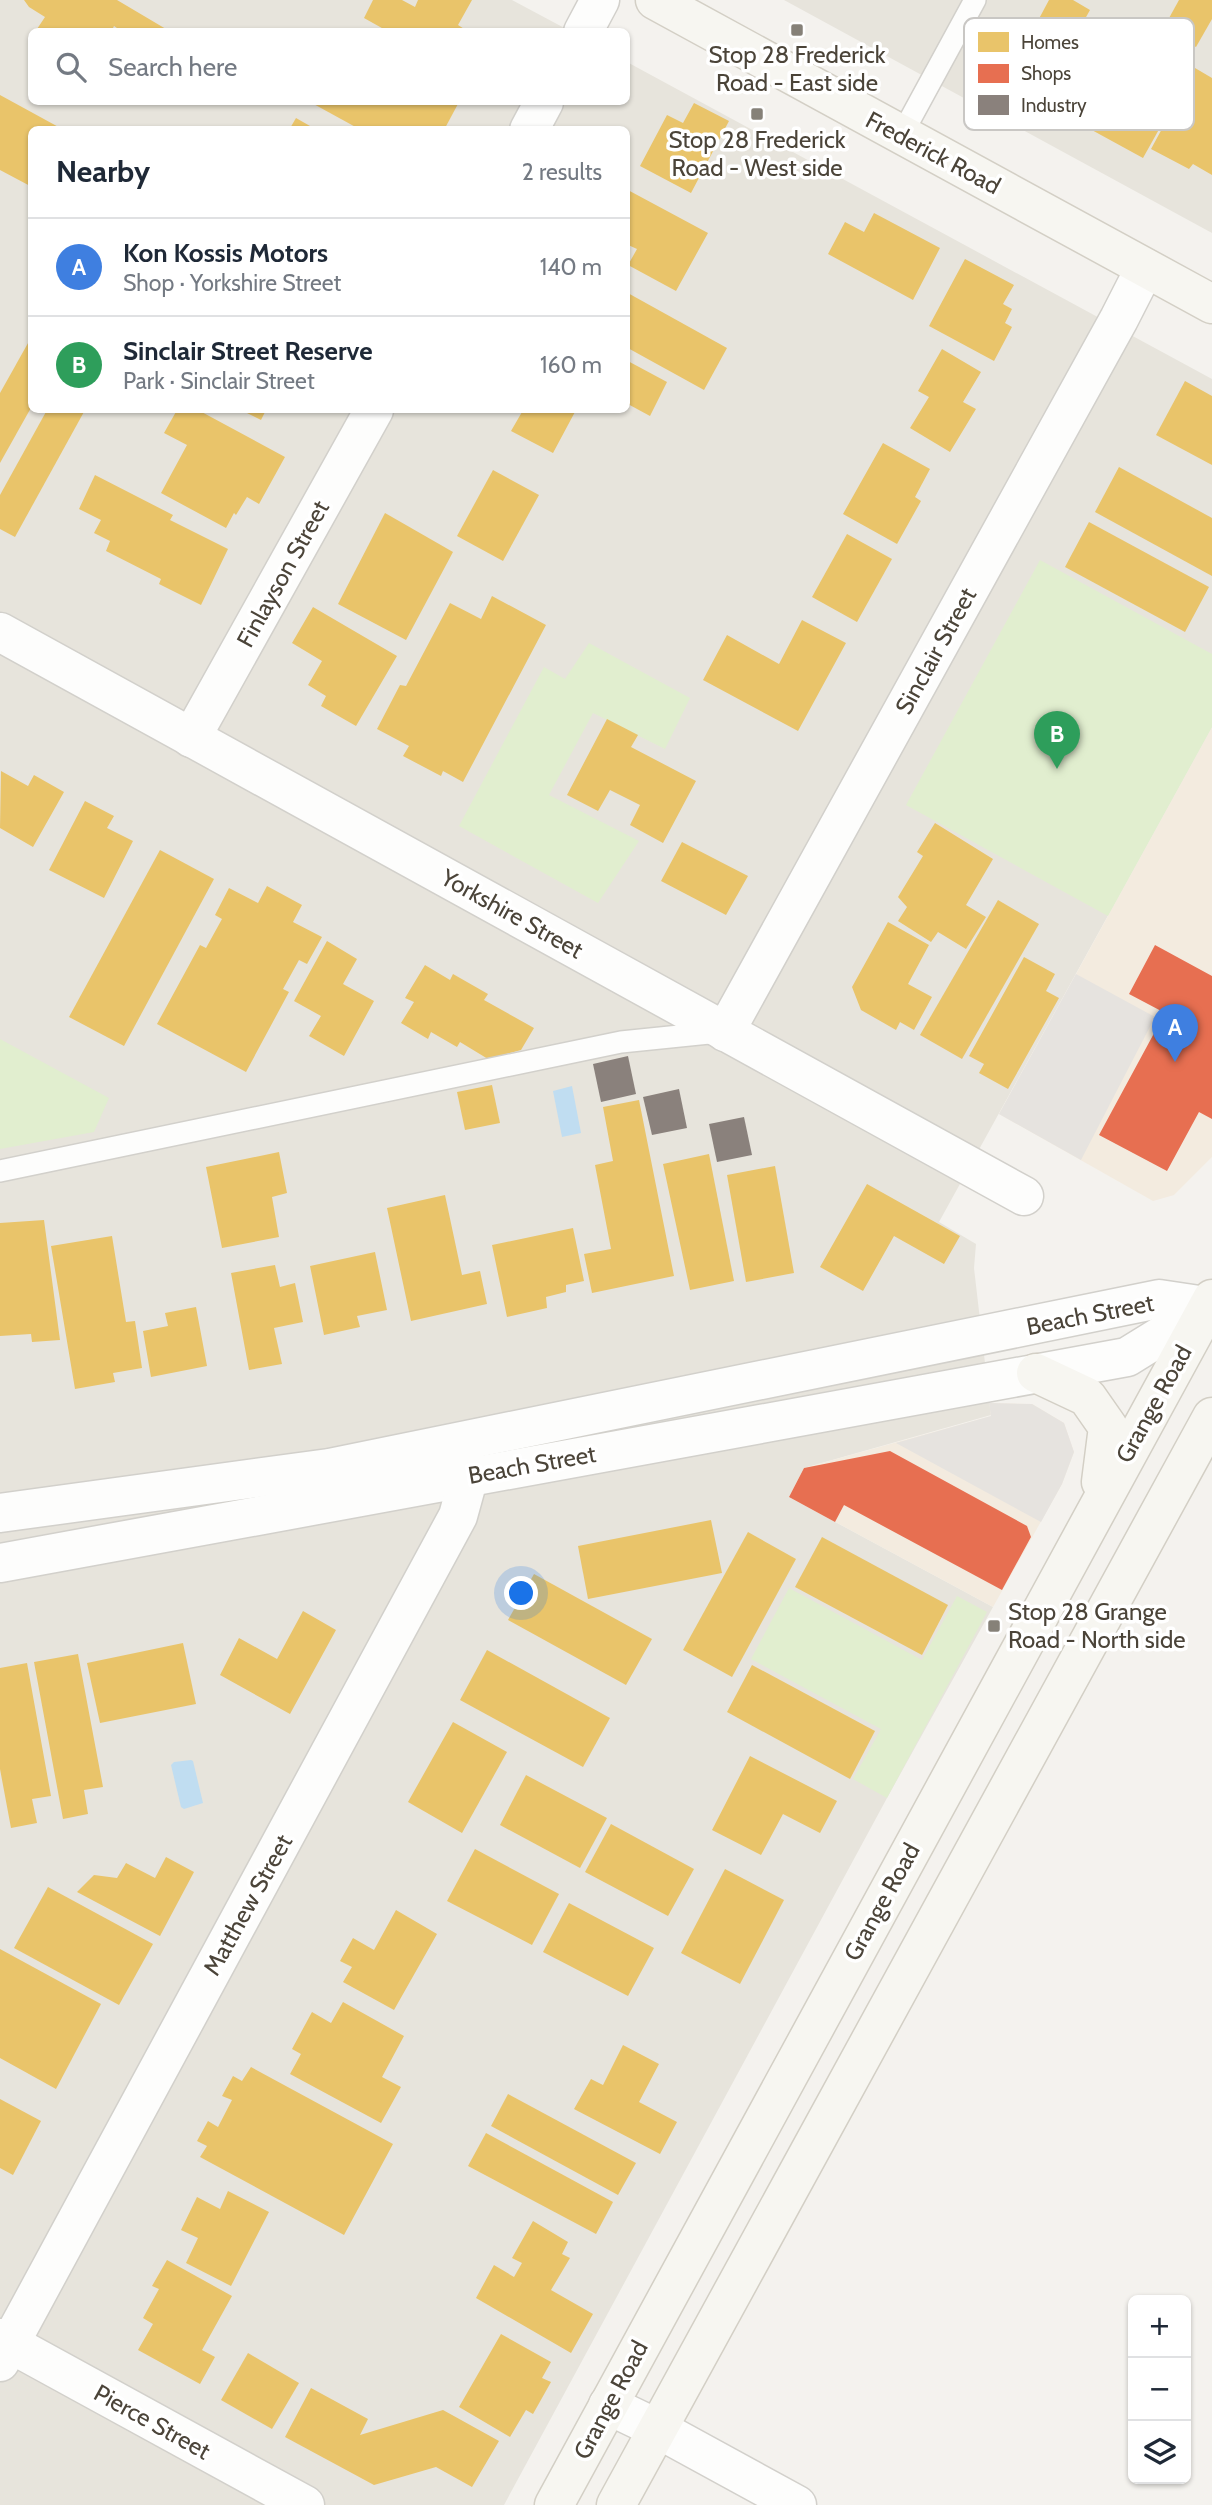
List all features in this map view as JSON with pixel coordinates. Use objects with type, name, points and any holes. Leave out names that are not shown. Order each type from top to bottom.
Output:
[{"type":"main road","name":"Frederick Road","points":[[655,0],[1212,304]]},
{"type":"main road","name":"Grange Road","points":[[554,2505],[1098,1505],[1211,1305]]},
{"type":"main road","points":[[1036,1373],[1087,1397],[1108,1427],[1098,1505]]},
{"type":"main road","points":[[616,2505],[1212,1417]]},
{"type":"street","points":[[585,28],[600,0]]},
{"type":"street","points":[[531,126],[542,105]]},
{"type":"street","name":"Sinclair Street","points":[[726,1032],[1145,268]]},
{"type":"street","name":"Finlayson Street","points":[[191,738],[372,413]]},
{"type":"street","name":"Yorkshire Street","points":[[0,632],[1024,1196]]},
{"type":"street","name":"Beach Street","points":[[0,1563],[978,1338],[1159,1299],[1211,1305]]},
{"type":"street","name":"Beach Street","points":[[0,1513],[329,1468],[465,1458],[1036,1373],[1127,1357],[1211,1305]]},
{"type":"street","name":"Matthew Street","points":[[3,2348],[458,1516],[465,1458]]},
{"type":"street","name":"Pierce Street","points":[[3,2348],[305,2505]]},
{"type":"street","points":[[608,2405],[797,2505]]},
{"type":"lane","points":[[965,18],[975,0]]},
{"type":"lane","points":[[901,136],[964,20]]},
{"type":"lane","points":[[0,1171],[621,1042],[726,1032]]},
{"type":"shaded area","points":[[0,0],[512,0],[564,28],[28,28],[28,105],[630,105],[630,64],[1212,379],[1212,727],[939,1222],[976,1244],[974,1268],[991,1415],[804,1468],[789,1497],[993,1607],[504,2505],[0,2505]]},
{"type":"shaded area","points":[[784,0],[1212,0],[1212,233],[1023,130],[1194,130],[1194,18],[964,18],[964,98]]},
{"type":"shaded area","points":[[1212,727],[1212,1157],[1174,1195],[1153,1201],[999,1114]]},
{"type":"shaded area","points":[[1076,974],[1155,1017],[1081,1160],[999,1114]]},
{"type":"shaded area","points":[[989,1403],[1032,1404],[1064,1423],[1074,1452],[1062,1484],[993,1607],[789,1497],[804,1468],[991,1416]]},
{"type":"shaded area","points":[[989,1403],[1032,1404],[1064,1423],[1074,1452],[1062,1484],[1041,1522],[896,1443],[991,1416]]},
{"type":"green space","points":[[1040,560],[1212,654],[1212,727],[1108,916],[906,805]]},
{"type":"green space","points":[[589,643],[690,698],[665,749],[593,713],[549,795],[639,841],[598,903],[459,826],[544,667],[565,679]]},
{"type":"green space","points":[[0,1039],[109,1098],[94,1132],[0,1149]]},
{"type":"green space","points":[[789,1588],[922,1660],[957,1596],[987,1612],[887,1798],[853,1779],[881,1729],[751,1659]]},
{"type":"water","points":[[572,1086],[581,1133],[562,1137],[553,1091]]},
{"type":"water","points":[[191,1760],[203,1803],[184,1809],[181,1807],[171,1765],[174,1762]]},
{"type":"building: Homes","points":[[24,0],[117,0],[164,28],[38,28],[45,17],[29,7]]},
{"type":"building: Homes","points":[[373,0],[402,0],[415,7],[418,0],[472,0],[458,25],[463,28],[382,28],[364,18]]},
{"type":"building: Homes","points":[[1049,0],[1073,0],[1090,10],[1086,18],[1039,18]]},
{"type":"building: Homes","points":[[1179,0],[1212,0],[1212,19],[1196,47],[1194,18],[1169,18]]},
{"type":"building: Homes","points":[[1194,70],[1212,78],[1212,175],[1193,164],[1189,169],[1151,149],[1161,130],[1194,130]]},
{"type":"building: Homes","points":[[0,95],[57,126],[28,126],[28,185],[0,170]]},
{"type":"building: Homes","points":[[694,103],[729,121],[691,193],[640,166],[667,115],[683,123]]},
{"type":"building: Homes","points":[[315,105],[457,105],[446,126],[354,126]]},
{"type":"building: Homes","points":[[296,118],[310,126],[291,126]]},
{"type":"building: Homes","points":[[1092,130],[1159,130],[1143,158]]},
{"type":"building: Homes","points":[[630,191],[708,233],[676,291],[630,266],[637,249],[630,246]]},
{"type":"building: Homes","points":[[874,213],[940,248],[913,300],[828,254],[845,222],[864,232]]},
{"type":"building: Homes","points":[[965,259],[1014,285],[1003,304],[1012,309],[1005,323],[1012,327],[994,361],[929,326]]},
{"type":"building: Homes","points":[[630,294],[727,348],[704,390],[630,349]]},
{"type":"building: Homes","points":[[28,343],[28,413],[0,463],[0,393]]},
{"type":"building: Homes","points":[[942,349],[981,372],[963,402],[976,409],[950,452],[910,428],[929,397],[918,391]]},
{"type":"building: Homes","points":[[630,362],[667,382],[650,416],[630,405]]},
{"type":"building: Homes","points":[[1185,381],[1212,396],[1212,465],[1156,435]]},
{"type":"building: Homes","points":[[45,413],[83,413],[15,537],[0,529],[0,495]]},
{"type":"building: Homes","points":[[175,413],[204,413],[285,457],[259,504],[247,497],[226,528],[161,493],[187,445],[164,433]]},
{"type":"building: Homes","points":[[247,413],[264,413],[261,420]]},
{"type":"building: Homes","points":[[521,413],[574,413],[553,453],[511,431]]},
{"type":"building: Homes","points":[[883,443],[930,469],[915,497],[921,501],[897,544],[843,514]]},
{"type":"building: Homes","points":[[1119,467],[1212,518],[1212,576],[1095,512]]},
{"type":"building: Homes","points":[[493,470],[539,495],[503,561],[457,536]]},
{"type":"building: Homes","points":[[95,475],[173,515],[170,520],[228,549],[201,605],[159,584],[161,579],[106,551],[110,541],[94,533],[101,520],[79,509]]},
{"type":"building: Homes","points":[[385,513],[453,552],[406,640],[338,604]]},
{"type":"building: Homes","points":[[1089,522],[1209,587],[1185,632],[1065,567]]},
{"type":"building: Homes","points":[[847,534],[892,559],[857,622],[812,597]]},
{"type":"building: Homes","points":[[492,596],[546,625],[463,782],[443,771],[441,776],[403,756],[409,746],[377,729],[400,685],[406,686],[450,603],[481,619]]},
{"type":"building: Homes","points":[[313,607],[397,656],[356,726],[321,706],[326,696],[308,685],[322,661],[292,643]]},
{"type":"building: Homes","points":[[802,620],[846,643],[798,731],[703,680],[727,635],[779,664]]},
{"type":"building: Homes","points":[[607,719],[638,735],[631,747],[696,781],[663,843],[630,825],[640,805],[610,790],[598,811],[567,795]]},
{"type":"building: Homes","points":[[1,771],[28,786],[34,775],[64,792],[33,847],[0,828]]},
{"type":"building: Homes","points":[[85,801],[114,816],[107,828],[133,841],[104,898],[49,870]]},
{"type":"building: Homes","points":[[935,823],[993,859],[966,905],[986,917],[966,949],[938,932],[931,942],[898,921],[907,907],[898,897],[923,856],[917,852]]},
{"type":"building: Homes","points":[[682,842],[748,876],[726,915],[661,881]]},
{"type":"building: Homes","points":[[160,850],[214,879],[124,1046],[69,1017]]},
{"type":"building: Homes","points":[[267,886],[302,905],[293,922],[322,937],[307,964],[299,960],[283,989],[289,992],[246,1072],[157,1024],[200,945],[206,948],[222,919],[215,915],[229,888],[258,903]]},
{"type":"building: Homes","points":[[998,900],[1039,924],[962,1059],[920,1035]]},
{"type":"building: Homes","points":[[888,922],[929,945],[908,984],[932,997],[914,1030],[900,1022],[896,1030],[861,1010],[852,987]]},
{"type":"building: Homes","points":[[327,941],[357,959],[343,984],[374,1001],[344,1056],[309,1036],[321,1016],[294,1001]]},
{"type":"building: Homes","points":[[1024,957],[1055,974],[1046,991],[1059,998],[1008,1089],[979,1073],[984,1064],[969,1056]]},
{"type":"building: Homes","points":[[425,965],[450,980],[453,974],[488,994],[484,1000],[534,1028],[521,1050],[488,1059],[460,1042],[457,1047],[431,1032],[428,1039],[401,1023],[414,1002],[405,998]]},
{"type":"building: Homes","points":[[492,1085],[500,1123],[465,1130],[457,1092]]},
{"type":"building: Homes","points":[[639,1100],[674,1276],[592,1293],[584,1254],[611,1249],[595,1165],[613,1161],[603,1107]]},
{"type":"building: Homes","points":[[279,1152],[287,1193],[272,1197],[279,1237],[222,1248],[206,1167]]},
{"type":"building: Homes","points":[[709,1154],[734,1281],[690,1290],[663,1164]]},
{"type":"building: Homes","points":[[775,1166],[794,1273],[746,1282],[727,1175]]},
{"type":"building: Homes","points":[[867,1184],[960,1236],[944,1264],[894,1236],[863,1291],[820,1267]]},
{"type":"building: Homes","points":[[445,1195],[462,1275],[480,1271],[487,1304],[411,1321],[387,1208]]},
{"type":"building: Homes","points":[[44,1220],[60,1340],[32,1342],[31,1334],[0,1336],[0,1223]]},
{"type":"building: Homes","points":[[573,1228],[584,1281],[566,1285],[566,1292],[546,1297],[547,1308],[507,1317],[492,1245]]},
{"type":"building: Homes","points":[[112,1236],[126,1322],[135,1321],[142,1368],[113,1373],[115,1382],[75,1389],[51,1246]]},
{"type":"building: Homes","points":[[375,1252],[387,1310],[357,1316],[360,1327],[324,1335],[310,1266]]},
{"type":"building: Homes","points":[[275,1265],[280,1287],[295,1283],[303,1322],[274,1328],[282,1364],[249,1370],[231,1273]]},
{"type":"building: Homes","points":[[196,1307],[207,1366],[151,1377],[143,1331],[168,1326],[165,1313]]},
{"type":"building: Homes","points":[[711,1520],[722,1573],[588,1599],[578,1546]]},
{"type":"building: Homes","points":[[748,1532],[796,1559],[732,1677],[683,1650]]},
{"type":"building: Homes","points":[[822,1537],[948,1605],[922,1655],[795,1587]]},
{"type":"building: Homes","points":[[534,1574],[652,1639],[626,1685],[508,1620]]},
{"type":"building: Homes","points":[[303,1611],[336,1630],[290,1714],[220,1675],[239,1638],[277,1659]]},
{"type":"building: Homes","points":[[183,1643],[196,1704],[100,1723],[87,1663]]},
{"type":"building: Homes","points":[[487,1650],[610,1718],[583,1767],[460,1700]]},
{"type":"building: Homes","points":[[78,1654],[103,1787],[84,1790],[88,1814],[63,1819],[34,1662]]},
{"type":"building: Homes","points":[[27,1663],[51,1796],[32,1799],[37,1823],[11,1828],[0,1769],[0,1668]]},
{"type":"building: Homes","points":[[752,1665],[875,1731],[850,1779],[727,1712]]},
{"type":"building: Homes","points":[[453,1722],[507,1752],[462,1833],[408,1802]]},
{"type":"building: Homes","points":[[750,1756],[837,1801],[820,1833],[783,1814],[761,1855],[712,1830]]},
{"type":"building: Homes","points":[[526,1775],[607,1818],[580,1868],[500,1825]]},
{"type":"building: Homes","points":[[611,1824],[694,1869],[668,1916],[585,1872]]},
{"type":"building: Homes","points":[[475,1849],[559,1894],[532,1945],[447,1901]]},
{"type":"building: Homes","points":[[166,1857],[194,1872],[160,1936],[77,1892],[94,1875],[117,1878],[126,1863],[155,1878]]},
{"type":"building: Homes","points":[[725,1869],[784,1900],[740,1984],[681,1953]]},
{"type":"building: Homes","points":[[48,1887],[153,1944],[119,2005],[14,1948]]},
{"type":"building: Homes","points":[[569,1903],[654,1948],[628,1996],[543,1952]]},
{"type":"building: Homes","points":[[396,1910],[437,1934],[394,2010],[343,1982],[352,1967],[340,1961],[353,1938],[374,1950]]},
{"type":"building: Homes","points":[[0,1949],[101,2004],[56,2089],[0,2058]]},
{"type":"building: Homes","points":[[343,2002],[404,2036],[382,2077],[401,2087],[381,2123],[290,2074],[301,2054],[292,2049],[312,2012],[331,2023]]},
{"type":"building: Homes","points":[[623,2045],[659,2064],[639,2102],[677,2122],[660,2154],[574,2109],[591,2079],[603,2085]]},
{"type":"building: Homes","points":[[251,2067],[393,2144],[344,2235],[200,2157],[207,2146],[197,2141],[208,2121],[218,2127],[232,2100],[222,2096],[233,2076],[242,2081]]},
{"type":"building: Homes","points":[[508,2094],[636,2163],[618,2195],[491,2126]]},
{"type":"building: Homes","points":[[0,2099],[41,2121],[13,2175],[0,2168]]},
{"type":"building: Homes","points":[[486,2133],[613,2202],[596,2234],[468,2166]]},
{"type":"building: Homes","points":[[228,2191],[269,2212],[231,2286],[186,2263],[198,2238],[181,2230],[197,2197],[220,2209]]},
{"type":"building: Homes","points":[[533,2221],[568,2242],[562,2254],[570,2258],[551,2290],[593,2314],[571,2353],[476,2298],[494,2265],[514,2277],[522,2263],[512,2258]]},
{"type":"building: Homes","points":[[167,2260],[232,2296],[202,2350],[215,2357],[200,2384],[138,2350],[153,2324],[143,2318],[159,2289],[152,2286]]},
{"type":"building: Homes","points":[[501,2334],[551,2362],[542,2378],[551,2382],[533,2414],[526,2410],[510,2437],[459,2407]]},
{"type":"building: Homes","points":[[248,2353],[299,2383],[272,2429],[221,2400]]},
{"type":"building: Homes","points":[[311,2388],[368,2419],[360,2435],[443,2410],[499,2441],[472,2487],[436,2467],[374,2485],[285,2437]]},
{"type":"building: Shops","points":[[1155,945],[1212,976],[1212,1119],[1199,1112],[1167,1171],[1099,1135],[1165,1013],[1129,994]]},
{"type":"building: Shops","points":[[890,1451],[1027,1526],[1031,1537],[1002,1590],[844,1505],[835,1522],[789,1497],[804,1468]]},
{"type":"building: Industry","points":[[628,1056],[636,1094],[601,1102],[593,1064]]},
{"type":"building: Industry","points":[[679,1089],[687,1128],[652,1135],[643,1097]]},
{"type":"building: Industry","points":[[744,1117],[752,1155],[717,1162],[709,1124]]},
{"type":"place","name":"Stop 28 Frederick Road - East side","points":[[797,30]]},
{"type":"place","name":"Stop 28 Frederick Road - West side","points":[[757,114]]},
{"type":"place","name":"Sinclair Street Reserve","points":[[1057,769]]},
{"type":"place","name":"Kon Kossis Motors","points":[[1175,1062]]},
{"type":"place","name":"Stop 28 Grange Road - North side","points":[[994,1626]]}]
